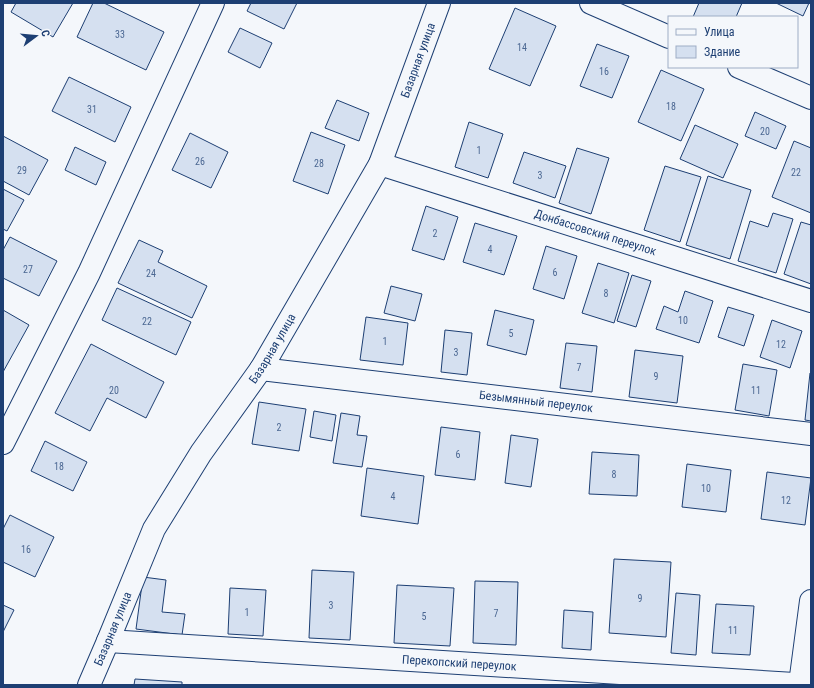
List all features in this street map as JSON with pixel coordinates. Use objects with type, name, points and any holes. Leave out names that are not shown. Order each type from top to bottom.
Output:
[{"type":"street","points":[[3,443],[89,273],[213,3]]},
{"type":"street","name":"Базарная улица","points":[[89,685],[154,529],[201,453],[261,369],[380,164],[439,3]]},
{"type":"street","points":[[591,3],[668,37]]},
{"type":"street","points":[[742,68],[811,98]]},
{"type":"street","name":"Донбассовский переулок","points":[[380,164],[811,301]]},
{"type":"street","name":"Безымянный переулок","points":[[261,369],[811,434]]},
{"type":"street","points":[[805,685],[811,602]]},
{"type":"street","name":"Перекопский переулок","points":[[108,641],[805,685]]},
{"type":"building","points":[[16,3],[73,3],[53,37],[11,12]]},
{"type":"building","points":[[93,3],[104,3],[164,32],[146,70],[77,37]]},
{"type":"building","points":[[251,3],[297,3],[284,29],[247,11]]},
{"type":"building","points":[[699,3],[742,3],[736,16],[693,16]]},
{"type":"building","points":[[776,3],[809,3],[803,16]]},
{"type":"building","points":[[515,8],[556,26],[530,86],[489,69]]},
{"type":"building","points":[[240,28],[272,43],[260,68],[228,52]]},
{"type":"building","points":[[597,44],[629,56],[612,98],[580,86]]},
{"type":"building","points":[[661,70],[704,89],[681,141],[638,122]]},
{"type":"building","points":[[69,77],[131,107],[115,142],[52,111]]},
{"type":"building","points":[[337,100],[369,113],[359,141],[325,128]]},
{"type":"building","points":[[755,112],[786,126],[776,149],[745,136]]},
{"type":"building","points":[[469,122],[503,134],[488,178],[455,167]]},
{"type":"building","points":[[695,125],[738,144],[723,178],[680,159]]},
{"type":"building","points":[[311,132],[345,145],[328,194],[293,181]]},
{"type":"building","points":[[190,133],[228,152],[211,188],[172,170]]},
{"type":"building","points":[[3,136],[48,160],[29,195],[3,181]]},
{"type":"building","points":[[794,141],[811,148],[811,213],[772,197]]},
{"type":"building","points":[[75,147],[106,162],[96,185],[65,170]]},
{"type":"building","points":[[577,148],[609,158],[591,214],[559,203]]},
{"type":"building","points":[[524,152],[566,166],[555,198],[513,183]]},
{"type":"building","points":[[665,166],[701,177],[680,242],[644,230]]},
{"type":"building","points":[[708,176],[751,190],[730,259],[686,245]]},
{"type":"building","points":[[3,189],[24,200],[7,231],[3,229]]},
{"type":"building","points":[[426,206],[458,217],[444,260],[412,250]]},
{"type":"building","points":[[773,213],[793,219],[776,273],[738,261],[750,221],[768,227]]},
{"type":"building","points":[[801,222],[811,225],[811,284],[784,274]]},
{"type":"building","points":[[475,223],[517,236],[504,275],[463,262]]},
{"type":"building","points":[[10,237],[57,261],[39,296],[3,278],[3,250]]},
{"type":"building","points":[[139,240],[163,251],[158,262],[207,286],[192,318],[118,283]]},
{"type":"building","points":[[546,246],[577,256],[564,299],[533,289]]},
{"type":"building","points":[[598,263],[629,273],[614,323],[582,313]]},
{"type":"building","points":[[632,275],[651,281],[636,327],[617,321]]},
{"type":"building","points":[[391,286],[422,294],[415,321],[384,313]]},
{"type":"building","points":[[117,288],[191,322],[176,355],[102,320]]},
{"type":"building","points":[[685,291],[713,301],[699,343],[656,329],[664,306],[678,312]]},
{"type":"building","points":[[728,307],[754,315],[744,346],[718,337]]},
{"type":"building","points":[[3,310],[29,325],[3,372]]},
{"type":"building","points":[[495,310],[534,320],[526,355],[487,345]]},
{"type":"building","points":[[366,317],[408,323],[403,365],[360,360]]},
{"type":"building","points":[[772,320],[802,331],[790,368],[760,357]]},
{"type":"building","points":[[445,330],[472,333],[467,375],[441,372]]},
{"type":"building","points":[[566,343],[597,346],[592,392],[560,388]]},
{"type":"building","points":[[91,344],[164,382],[146,418],[107,398],[90,431],[55,413]]},
{"type":"building","points":[[635,350],[683,356],[677,403],[629,397]]},
{"type":"building","points":[[743,364],[777,370],[769,416],[735,410]]},
{"type":"building","points":[[811,373],[811,421],[805,420]]},
{"type":"building","points":[[259,402],[306,409],[299,451],[252,444]]},
{"type":"building","points":[[314,411],[336,415],[332,441],[310,437]]},
{"type":"building","points":[[341,413],[360,416],[357,435],[367,436],[362,467],[333,463]]},
{"type":"building","points":[[441,427],[480,432],[475,480],[435,475]]},
{"type":"building","points":[[511,435],[538,439],[531,487],[505,483]]},
{"type":"building","points":[[45,441],[87,462],[73,491],[31,471]]},
{"type":"building","points":[[592,452],[639,455],[637,496],[589,494]]},
{"type":"building","points":[[687,464],[731,470],[726,512],[682,507]]},
{"type":"building","points":[[367,468],[424,476],[418,524],[361,516]]},
{"type":"building","points":[[767,472],[811,478],[805,525],[761,519]]},
{"type":"building","points":[[10,515],[54,537],[35,577],[3,562],[3,529]]},
{"type":"building","points":[[614,559],[671,562],[666,637],[609,633]]},
{"type":"building","points":[[312,570],[354,572],[350,640],[309,638]]},
{"type":"building","points":[[143,577],[166,580],[162,612],[185,614],[182,635],[136,629]]},
{"type":"building","points":[[475,581],[518,582],[516,645],[473,643]]},
{"type":"building","points":[[397,585],[454,588],[450,646],[394,643]]},
{"type":"building","points":[[230,588],[266,590],[263,636],[228,634]]},
{"type":"building","points":[[676,593],[700,595],[696,655],[671,653]]},
{"type":"building","points":[[716,604],[754,606],[750,655],[712,653]]},
{"type":"building","points":[[3,605],[14,610],[3,632]]},
{"type":"building","points":[[564,610],[593,612],[591,650],[562,648]]},
{"type":"building","points":[[135,679],[182,682],[182,685],[134,685]]}]
